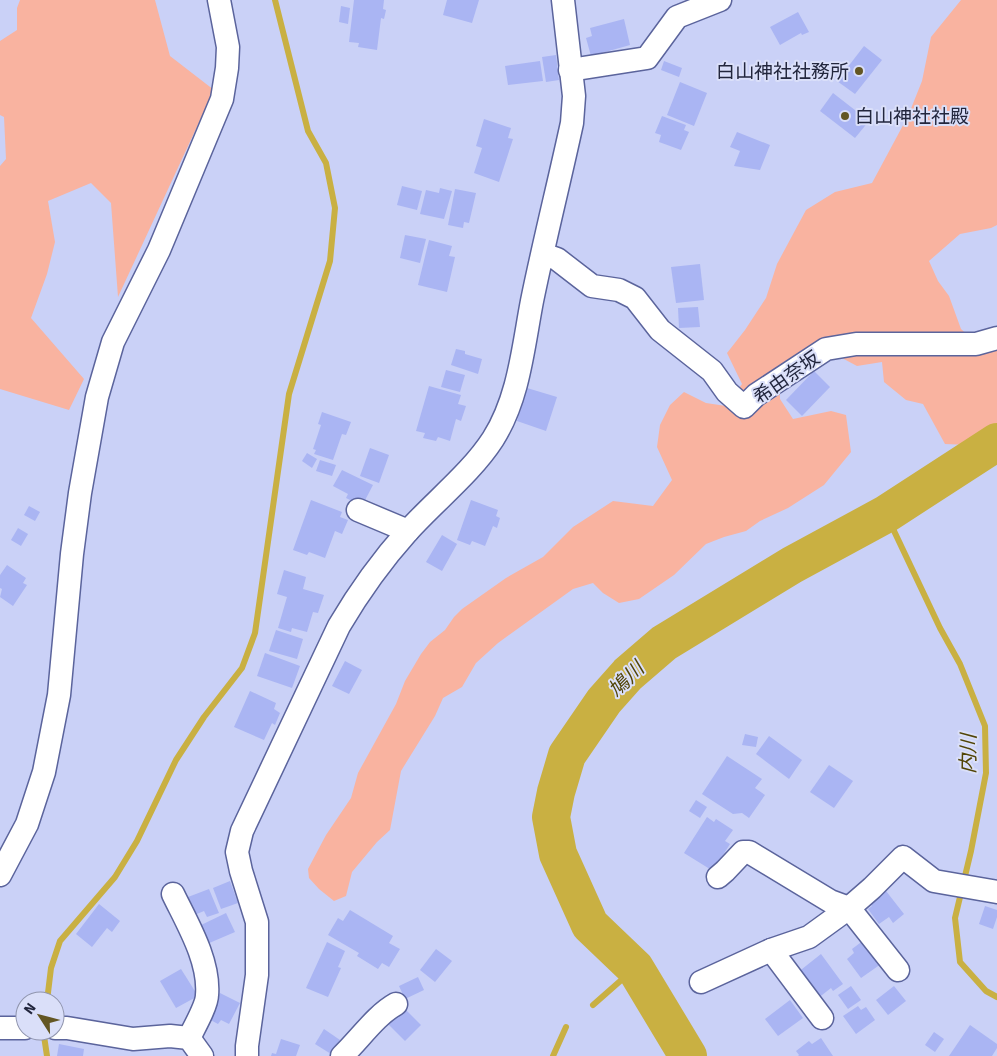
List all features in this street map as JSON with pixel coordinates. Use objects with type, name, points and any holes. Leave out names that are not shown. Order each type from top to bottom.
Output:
[{"type":"street","points":[[0,875],[27,824],[44,772],[59,695],[79,501],[97,397],[113,342],[158,250],[222,99],[228,47],[219,0]]},
{"type":"street","points":[[570,70],[647,58],[677,16],[720,0]]},
{"type":"street","points":[[247,1056],[256,975],[257,922],[237,852],[242,831],[339,626],[357,595],[408,531],[472,465],[493,439],[507,411],[516,385],[572,123],[574,96],[561,1]]},
{"type":"street","name":"希由奈坂","points":[[543,254],[557,259],[592,286],[619,290],[635,298],[660,330],[712,370],[727,392],[744,407],[756,395],[826,349],[856,344],[976,344],[997,338]]},
{"type":"street","points":[[358,510],[408,531]]},
{"type":"street","points":[[718,877],[743,852],[749,852],[830,901],[849,908],[898,970]]},
{"type":"street","points":[[701,982],[771,950],[809,937],[849,908],[872,888],[902,857],[934,881],[997,892]]},
{"type":"street","points":[[65,1028],[133,1039],[170,1036],[196,1047],[208,996],[206,979],[201,952],[173,894]]},
{"type":"street","points":[[771,950],[822,1018]]},
{"type":"street","points":[[342,1056],[358,1042],[386,1010],[396,1004]]},
{"type":"street","points":[[0,1028],[15,1028]]},
{"type":"shaded area","points":[[20,0],[155,0],[170,56],[214,90],[118,297],[111,203],[91,183],[48,201],[55,242],[47,274],[31,318],[84,379],[69,410],[0,389],[0,166],[6,159],[4,117],[0,115],[0,41],[17,30],[17,8]]},
{"type":"shaded area","points":[[961,0],[997,0],[997,225],[960,234],[929,261],[938,281],[949,296],[961,329],[984,350],[997,346],[997,431],[969,445],[945,444],[923,404],[906,400],[884,382],[882,362],[857,366],[842,358],[825,342],[779,371],[780,399],[793,419],[831,411],[846,415],[851,452],[824,485],[788,508],[760,521],[746,531],[706,544],[674,575],[639,599],[619,603],[603,593],[593,583],[573,589],[498,643],[476,663],[462,687],[443,698],[435,716],[401,771],[390,830],[377,842],[352,872],[346,896],[334,901],[309,878],[308,869],[326,835],[351,798],[358,773],[396,704],[405,681],[421,654],[430,642],[445,630],[462,609],[506,578],[543,557],[573,527],[613,501],[653,506],[672,480],[657,447],[660,425],[670,405],[684,392],[706,403],[726,406],[742,384],[727,353],[766,298],[777,264],[806,210],[835,192],[872,183],[908,116],[922,81],[931,37]]},
{"type":"building","points":[[354,0],[384,0],[383,9],[386,10],[384,19],[381,18],[377,50],[358,47],[359,43],[349,42]]},
{"type":"building","points":[[447,0],[479,0],[472,23],[443,15]]},
{"type":"building","points":[[341,6],[350,8],[348,24],[339,22]]},
{"type":"building","points":[[798,12],[809,32],[802,35],[801,33],[780,45],[770,27]]},
{"type":"building","points":[[624,19],[630,45],[591,56],[586,38],[592,36],[590,28]]},
{"type":"building","name":"白山神社社務所","points":[[864,46],[882,60],[855,94],[837,81]]},
{"type":"building","points":[[556,55],[559,80],[546,82],[542,57]]},
{"type":"building","points":[[540,61],[543,81],[508,85],[505,66]]},
{"type":"building","points":[[664,61],[682,68],[679,77],[661,70]]},
{"type":"building","points":[[680,82],[707,93],[694,126],[667,115]]},
{"type":"building","name":"白山神社社殿","points":[[833,93],[869,121],[855,138],[820,111]]},
{"type":"building","points":[[662,116],[686,125],[684,130],[689,132],[681,150],[659,142],[661,135],[655,133]]},
{"type":"building","points":[[484,119],[511,128],[508,138],[513,139],[499,182],[474,173],[482,148],[476,146]]},
{"type":"building","points":[[737,132],[770,145],[760,170],[734,166],[740,151],[730,147]]},
{"type":"building","points":[[402,186],[422,191],[417,210],[397,205]]},
{"type":"building","points":[[440,188],[452,191],[444,219],[420,214],[426,190],[439,193]]},
{"type":"building","points":[[455,189],[476,193],[469,223],[464,222],[463,228],[448,225]]},
{"type":"building","points":[[405,235],[426,239],[420,263],[400,258]]},
{"type":"building","points":[[429,240],[452,246],[449,256],[455,257],[447,292],[418,285]]},
{"type":"building","points":[[700,264],[704,300],[676,303],[671,267]]},
{"type":"building","points":[[698,307],[700,327],[679,328],[678,308]]},
{"type":"building","points":[[456,349],[482,359],[478,374],[451,365]]},
{"type":"building","points":[[446,370],[465,375],[460,392],[441,387]]},
{"type":"building","points":[[814,371],[830,387],[802,416],[786,400]]},
{"type":"building","points":[[429,386],[461,395],[458,404],[466,406],[461,421],[456,419],[450,441],[438,437],[436,441],[423,438],[425,433],[416,431]]},
{"type":"building","points":[[527,388],[557,397],[546,431],[517,421]]},
{"type":"building","points":[[322,412],[351,422],[346,435],[342,434],[333,460],[314,454],[316,450],[313,449],[321,425],[318,424]]},
{"type":"building","points":[[370,448],[389,455],[379,483],[360,476]]},
{"type":"building","points":[[307,453],[317,459],[312,468],[302,461]]},
{"type":"building","points":[[320,460],[336,465],[332,476],[316,471]]},
{"type":"building","points":[[342,470],[373,485],[362,506],[346,498],[348,494],[333,486]]},
{"type":"building","points":[[311,500],[342,512],[340,517],[348,520],[342,534],[335,531],[325,558],[309,552],[307,555],[293,550]]},
{"type":"building","points":[[471,500],[498,510],[496,516],[500,518],[497,528],[493,526],[485,546],[472,541],[470,545],[457,540]]},
{"type":"building","points":[[29,506],[40,512],[35,521],[24,515]]},
{"type":"building","points":[[18,528],[28,534],[21,546],[11,540]]},
{"type":"building","points":[[442,535],[457,544],[442,571],[426,562]]},
{"type":"building","points":[[7,565],[26,578],[23,583],[27,585],[13,606],[0,597],[2,589],[0,588],[0,575]]},
{"type":"building","points":[[284,570],[306,577],[303,589],[324,595],[318,613],[313,612],[307,632],[292,628],[291,632],[278,628],[287,597],[277,594]]},
{"type":"building","points":[[276,630],[303,639],[297,659],[269,651]]},
{"type":"building","points":[[265,653],[300,666],[292,688],[257,676]]},
{"type":"building","points":[[345,661],[362,670],[349,694],[332,686]]},
{"type":"building","points":[[250,691],[276,703],[274,709],[280,713],[275,725],[272,723],[264,740],[234,727]]},
{"type":"building","points":[[745,734],[758,737],[756,747],[742,745]]},
{"type":"building","points":[[769,736],[802,760],[789,779],[756,754]]},
{"type":"building","points":[[727,756],[762,779],[755,788],[765,795],[749,818],[742,813],[733,814],[702,794]]},
{"type":"building","points":[[829,765],[853,781],[834,808],[810,792]]},
{"type":"building","points":[[696,800],[707,807],[700,818],[689,811]]},
{"type":"building","points":[[707,817],[714,822],[716,819],[733,830],[725,841],[730,844],[713,871],[684,853]]},
{"type":"building","points":[[230,881],[238,903],[221,909],[213,888]]},
{"type":"building","points":[[209,889],[219,913],[207,917],[204,911],[192,916],[188,907],[191,905],[188,897]]},
{"type":"building","points":[[886,891],[904,914],[893,923],[889,917],[879,924],[868,909],[872,906],[870,903]]},
{"type":"building","points":[[99,904],[120,921],[112,932],[107,928],[92,947],[76,934]]},
{"type":"building","points":[[985,906],[997,910],[993,929],[979,924]]},
{"type":"building","points":[[350,910],[393,936],[389,943],[400,949],[389,967],[382,963],[378,969],[357,956],[359,953],[328,935],[338,918],[343,921]]},
{"type":"building","points":[[226,913],[235,932],[207,944],[199,926]]},
{"type":"building","points":[[864,940],[881,964],[861,978],[847,959],[854,953],[852,949]]},
{"type":"building","points":[[327,942],[345,951],[338,967],[341,968],[328,997],[306,988]]},
{"type":"building","points":[[436,949],[452,961],[435,982],[420,970]]},
{"type":"building","points":[[821,954],[843,984],[833,991],[831,988],[817,999],[797,973]]},
{"type":"building","points":[[181,969],[198,996],[176,1008],[160,981]]},
{"type":"building","points":[[418,977],[424,990],[405,999],[399,986]]},
{"type":"building","points":[[851,986],[861,1000],[848,1009],[838,995]]},
{"type":"building","points":[[894,986],[906,1001],[888,1015],[876,1000]]},
{"type":"building","points":[[220,993],[240,1003],[229,1024],[221,1020],[218,1024],[205,1017]]},
{"type":"building","points":[[790,1000],[803,1018],[778,1036],[765,1019]]},
{"type":"building","points":[[858,1006],[861,1010],[866,1007],[875,1020],[856,1034],[843,1016]]},
{"type":"building","points":[[404,1008],[421,1025],[405,1041],[388,1024]]},
{"type":"building","points":[[970,1025],[997,1044],[997,1048],[992,1056],[949,1056]]},
{"type":"building","points":[[324,1029],[340,1040],[331,1054],[315,1044]]},
{"type":"building","points":[[934,1032],[944,1039],[935,1052],[925,1045]]},
{"type":"building","points":[[821,1038],[833,1056],[798,1056],[796,1051],[809,1041],[812,1044]]},
{"type":"building","points":[[281,1039],[300,1045],[296,1056],[271,1056],[272,1053],[276,1054]]},
{"type":"building","points":[[59,1044],[84,1049],[83,1056],[57,1056]]},
{"type":"waterway","points":[[48,991],[51,968],[60,941],[115,877],[137,841],[176,760],[204,717],[242,668],[255,633],[289,394],[330,261],[335,208],[326,163],[308,131],[275,0]]},
{"type":"waterway","name":"鳩川","points":[[688,1056],[635,968],[590,925],[558,854],[551,817],[567,755],[604,701],[628,674],[664,643],[792,565],[886,514],[997,442]]},
{"type":"waterway","name":"内川","points":[[886,514],[940,628],[960,664],[985,726],[986,773],[971,851],[955,918],[960,962],[986,991],[997,997]]},
{"type":"waterway","points":[[593,1005],[635,968]]},
{"type":"waterway","points":[[553,1056],[566,1027]]},
{"type":"waterway","points":[[45,1041],[47,1056]]},
{"type":"place","name":"白山神社社務所","points":[[859,71]]},
{"type":"place","name":"白山神社社殿","points":[[845,116]]}]
